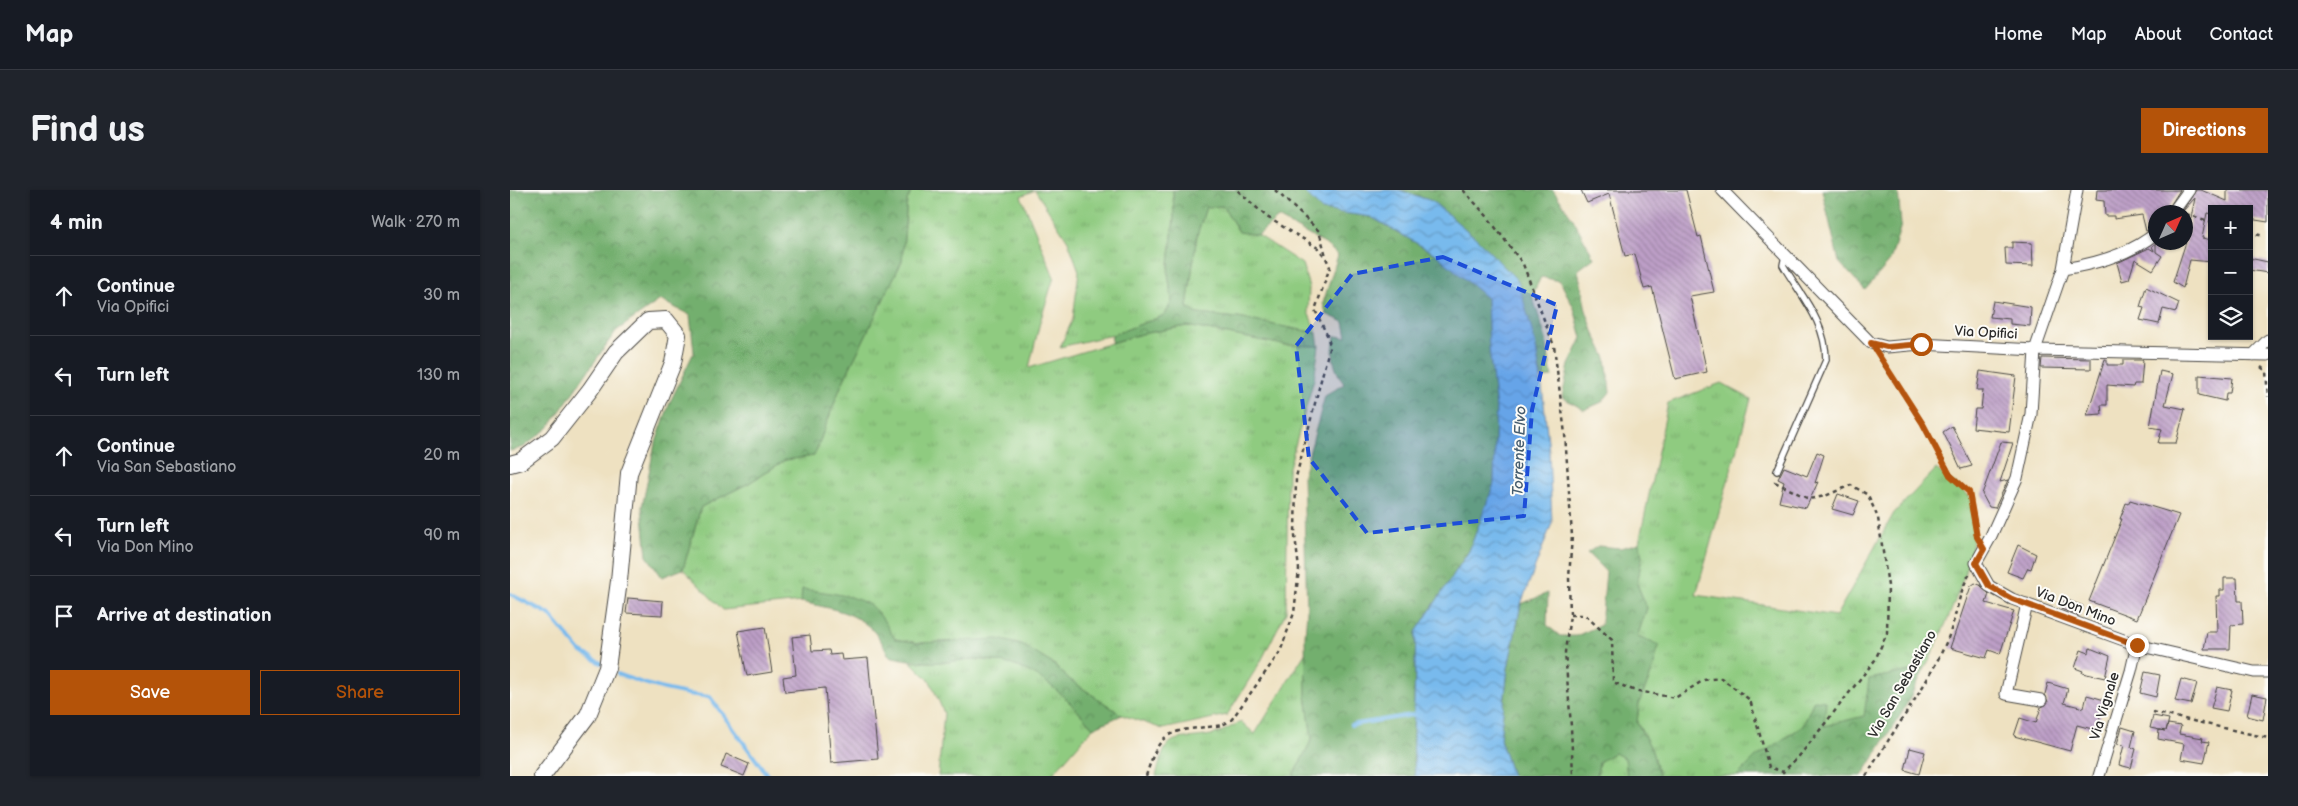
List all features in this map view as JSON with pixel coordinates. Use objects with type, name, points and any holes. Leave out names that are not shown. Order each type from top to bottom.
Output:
[{"type":"street","points":[[1722,190],[1871,343]]},
{"type":"street","points":[[1976,563],[2016,478],[2025,448],[2031,414],[2035,350],[2063,268],[2077,190]]},
{"type":"street","points":[[2178,205],[2189,190]]},
{"type":"street","points":[[2063,268],[2110,257],[2148,239]]},
{"type":"street","points":[[510,464],[521,461],[552,438],[590,390],[616,352],[648,321],[666,320],[678,335],[673,364],[629,473],[619,581],[607,668],[588,715],[542,776]]},
{"type":"street","points":[[2268,340],[2253,355],[2268,366]]},
{"type":"street","name":"Via Opifici","points":[[1871,343],[1887,347],[1921,344],[2035,350],[2268,355]]},
{"type":"street","name":"Via Don Mino","points":[[1976,563],[1989,586],[2012,599],[2137,645],[2254,672],[2268,672]]},
{"type":"street","points":[[2027,604],[2006,694],[2041,700]]},
{"type":"street","name":"Via Vignale","points":[[2099,776],[2137,645]]},
{"type":"lane","points":[[1777,471],[1826,360],[1826,342],[1819,324],[1783,264],[1786,254]]},
{"type":"path","points":[[1238,190],[1267,217],[1318,248],[1326,258]]},
{"type":"path","points":[[1146,776],[1157,744],[1162,738],[1188,729],[1224,726],[1232,719],[1280,652],[1289,630],[1297,594],[1299,569],[1295,536],[1296,477],[1322,382],[1322,370],[1330,345],[1315,310],[1330,267],[1319,231],[1275,190]]},
{"type":"path","points":[[1463,190],[1486,215],[1523,264],[1554,346],[1570,485],[1572,536],[1569,578],[1570,615],[1565,652],[1572,726],[1573,776]]},
{"type":"path","points":[[2193,216],[2208,221]]},
{"type":"path","points":[[2253,233],[2263,236]]},
{"type":"path","points":[[1871,343],[1923,424],[1950,475],[1969,492],[1977,537],[1984,549]]},
{"type":"path","points":[[2253,355],[2254,364],[2259,365],[2266,371],[2268,397]]},
{"type":"path","points":[[1570,615],[1585,615],[1612,640],[1613,682],[1633,690],[1675,698],[1704,680],[1722,678],[1750,700],[1769,767],[1783,772],[1801,754],[1875,660],[1887,633],[1888,586],[1878,518],[1868,495],[1851,485],[1825,496],[1809,499],[1775,482],[1777,471]]},
{"type":"path","name":"Via San Sebastiano","points":[[1866,776],[1939,656],[1954,621],[1962,586],[1976,563]]},
{"type":"path","points":[[2153,712],[2268,738]]},
{"type":"highlighted area","points":[[1443,257],[1557,305],[1532,410],[1524,516],[1367,533],[1309,458],[1296,346],[1352,274]]},
{"type":"green space","points":[[510,190],[912,190],[907,200],[902,261],[841,386],[814,456],[785,460],[749,483],[701,507],[683,569],[662,577],[647,556],[642,507],[654,448],[670,402],[694,352],[690,315],[660,300],[616,331],[549,427],[524,447],[510,451]]},
{"type":"green space","points":[[912,190],[1035,190],[1021,196],[1054,277],[1040,322],[1029,368],[1141,334],[1187,326],[1284,345],[1319,346],[1314,379],[1288,471],[1286,612],[1261,661],[1227,715],[1163,729],[1122,715],[1069,679],[1053,663],[940,642],[919,643],[895,639],[881,617],[802,590],[801,602],[723,610],[683,569],[701,507],[749,483],[785,460],[814,456],[841,386],[902,261],[907,200]]},
{"type":"green space","points":[[1035,190],[1173,190],[1174,218],[1168,273],[1172,301],[1165,315],[1112,335],[1060,347],[1073,319],[1079,271],[1068,241]]},
{"type":"green space","points":[[1173,190],[1302,190],[1322,210],[1371,217],[1437,255],[1487,298],[1489,347],[1496,408],[1494,484],[1469,551],[1416,632],[1413,737],[1415,776],[1293,776],[1312,739],[1306,695],[1305,636],[1307,611],[1303,476],[1325,396],[1344,384],[1335,367],[1333,350],[1335,336],[1347,337],[1344,322],[1326,314],[1323,303],[1338,255],[1325,244],[1278,218],[1258,235],[1239,232],[1223,206],[1206,207],[1197,235],[1187,307],[1197,314],[1238,318],[1317,333],[1319,346],[1284,345],[1187,326],[1141,334],[1111,343],[1112,335],[1165,315],[1172,301],[1168,273],[1174,218]]},
{"type":"green space","points":[[1399,190],[1553,190],[1573,219],[1594,258],[1578,270],[1586,310],[1593,331],[1606,358],[1610,392],[1602,402],[1584,410],[1562,397],[1569,365],[1582,338],[1574,308],[1560,281],[1541,277],[1532,295],[1546,339],[1552,377],[1541,378],[1535,342],[1476,238],[1432,201]]},
{"type":"green space","points":[[1822,190],[1898,190],[1901,225],[1890,261],[1865,290],[1839,262]]},
{"type":"green space","points":[[1223,206],[1239,232],[1258,235],[1302,264],[1309,287],[1308,312],[1317,333],[1238,318],[1197,314],[1187,307],[1197,235],[1206,207]]},
{"type":"green space","points":[[1721,383],[1751,399],[1696,595],[1836,616],[1894,513],[1936,469],[1969,496],[1975,511],[1975,531],[1962,582],[1925,668],[1870,679],[1865,716],[1824,726],[1814,700],[1803,726],[1755,758],[1737,776],[1659,776],[1651,748],[1637,723],[1639,703],[1652,672],[1659,645],[1637,637],[1647,608],[1637,584],[1642,557],[1639,543],[1668,403]]},
{"type":"green space","points":[[1639,543],[1642,557],[1637,584],[1647,608],[1637,637],[1659,645],[1652,672],[1639,703],[1637,723],[1651,748],[1659,776],[1627,776],[1625,758],[1614,753],[1599,762],[1597,776],[1512,776],[1500,739],[1508,668],[1521,604],[1548,593],[1547,625],[1560,636],[1576,636],[1601,625],[1606,572],[1587,553],[1598,546],[1620,548]]},
{"type":"green space","points":[[802,589],[827,592],[868,604],[880,615],[895,639],[919,643],[998,639],[1022,645],[1053,664],[1069,679],[1122,715],[1093,728],[1055,689],[1027,671],[1012,665],[974,659],[925,662],[889,656],[873,631],[864,622],[842,612],[801,602]]},
{"type":"green space","points":[[1306,652],[1306,695],[1312,739],[1293,776],[1156,776],[1164,751],[1173,741],[1215,734],[1241,722],[1255,734]]},
{"type":"green space","points":[[972,659],[1011,664],[1033,672],[1072,705],[1093,728],[1051,776],[938,776],[944,713],[930,681],[911,662],[947,662]]},
{"type":"green space","points":[[1925,668],[1903,711],[1862,776],[1737,776],[1755,758],[1803,726],[1814,700],[1826,701],[1824,726],[1864,716],[1869,679]]},
{"type":"green space","points":[[1614,753],[1625,758],[1627,776],[1597,776],[1599,762]]},
{"type":"water","name":"Torrente Elvo","points":[[1302,190],[1399,190],[1432,201],[1476,238],[1518,281],[1535,342],[1543,394],[1549,451],[1552,523],[1521,604],[1508,668],[1500,739],[1512,776],[1415,776],[1413,737],[1416,632],[1469,551],[1494,484],[1496,408],[1489,347],[1487,298],[1437,255],[1371,217],[1322,210]]},
{"type":"building","points":[[1581,190],[1686,190],[1698,237],[1701,236],[1714,292],[1690,296],[1707,372],[1675,379],[1652,287],[1644,289],[1635,254],[1625,256],[1609,194],[1587,203]]},
{"type":"building","points":[[2097,190],[2180,190],[2170,205],[2148,205],[2148,230],[2146,231],[2142,215],[2114,219],[2114,216],[2105,216],[2104,201],[2096,200]]},
{"type":"building","points":[[2196,190],[2201,190],[2227,201],[2227,190],[2268,190],[2268,222],[2253,220],[2253,205],[2208,205],[2202,238],[2208,239],[2208,262],[2190,260],[2183,288],[2173,282],[2183,250],[2193,250],[2193,208],[2195,198],[2186,205]]},
{"type":"building","points":[[2012,242],[2032,243],[2033,266],[2006,265],[2005,248],[2012,248]]},
{"type":"building","points":[[2148,248],[2156,250],[2162,256],[2153,270],[2135,259],[2129,279],[2122,281],[2117,263]]},
{"type":"building","points":[[2253,259],[2268,262],[2268,273],[2253,271]]},
{"type":"building","points":[[2146,287],[2179,303],[2176,312],[2163,309],[2159,324],[2140,320],[2144,308],[2140,307]]},
{"type":"building","points":[[1993,301],[2031,307],[2030,326],[2010,324],[2010,319],[1990,317]]},
{"type":"building","points":[[2042,358],[2091,359],[2091,369],[2041,368]]},
{"type":"building","points":[[2105,359],[2107,360],[2107,365],[2123,365],[2123,360],[2143,360],[2141,384],[2134,384],[2133,387],[2107,385],[2107,405],[2101,405],[2102,414],[2087,415]]},
{"type":"building","points":[[1980,371],[2016,376],[2009,432],[1973,428],[1975,409],[1981,409],[1983,390],[1977,390]]},
{"type":"building","points":[[2160,371],[2173,374],[2165,405],[2185,409],[2176,443],[2158,443],[2162,429],[2150,427]]},
{"type":"building","points":[[2199,375],[2232,378],[2230,393],[2226,393],[2225,401],[2199,395]]},
{"type":"building","points":[[1952,426],[1972,466],[1961,469],[1943,432]]},
{"type":"building","points":[[2001,442],[2013,443],[2000,482],[2008,480],[1995,508],[1989,507],[1982,494]]},
{"type":"building","points":[[1817,452],[1824,455],[1815,483],[1818,482],[1806,508],[1779,502],[1784,482],[1778,479],[1784,467],[1807,476]]},
{"type":"building","points":[[1838,494],[1859,501],[1853,515],[1832,509]]},
{"type":"building","points":[[2130,500],[2179,515],[2137,619],[2089,601],[2122,519],[2120,519],[2126,503],[2128,504]]},
{"type":"building","points":[[2018,545],[2036,554],[2031,569],[2028,568],[2023,578],[2007,572]]},
{"type":"building","points":[[2224,578],[2237,578],[2238,601],[2242,601],[2243,624],[2231,625],[2230,649],[2204,649],[2207,632],[2217,632],[2216,596],[2220,596],[2220,590],[2224,590]]},
{"type":"building","points":[[1975,583],[1980,585],[1989,594],[1986,603],[2014,611],[2000,654],[1989,650],[1986,658],[1950,648],[1971,586]]},
{"type":"building","points":[[628,598],[663,601],[662,615],[626,613]]},
{"type":"building","points":[[2065,599],[2083,606],[2079,616],[2061,609]]},
{"type":"building","points":[[765,627],[772,672],[747,676],[738,631]]},
{"type":"building","points":[[810,635],[812,651],[829,650],[830,655],[841,654],[842,660],[868,658],[878,759],[831,763],[825,688],[785,692],[783,677],[796,675],[792,637]]},
{"type":"building","points":[[2090,648],[2110,656],[2105,678],[2082,673],[2083,671],[2075,668],[2081,650],[2089,653]]},
{"type":"building","points":[[2145,672],[2160,675],[2156,697],[2140,693]]},
{"type":"building","points":[[2181,679],[2197,683],[2191,704],[2175,701]]},
{"type":"building","points":[[2048,683],[2068,689],[2064,703],[2084,708],[2087,695],[2108,701],[2105,714],[2101,713],[2096,730],[2077,725],[2070,751],[2014,736],[2020,718],[2036,723],[2041,707],[2048,702],[2045,694]]},
{"type":"building","points":[[2217,687],[2232,690],[2227,711],[2211,708]]},
{"type":"building","points":[[2252,694],[2267,697],[2263,720],[2247,716]]},
{"type":"building","points":[[2153,716],[2169,719],[2166,731],[2168,724],[2181,726],[2179,734],[2203,738],[2202,741],[2209,742],[2204,763],[2181,759],[2184,744],[2158,739],[2159,730],[2165,731],[2150,728]]},
{"type":"building","points":[[2122,727],[2135,731],[2131,747],[2136,749],[2131,768],[2119,765],[2124,745],[2117,744]]},
{"type":"building","points":[[1910,748],[1925,752],[1919,774],[1905,770]]},
{"type":"building","points":[[726,754],[749,764],[744,776],[721,767]]},
{"type":"waterway","points":[[510,594],[549,614],[580,651],[601,663]]},
{"type":"waterway","points":[[618,674],[663,689],[710,697],[768,776]]},
{"type":"waterway","points":[[1351,725],[1418,714]]},
{"type":"route","points":[[1921,344],[1887,347],[1871,343],[1923,424],[1950,475],[1969,492],[1977,537],[1984,549],[1976,563],[1983,578],[1989,586],[2012,599],[2137,645]]}]
